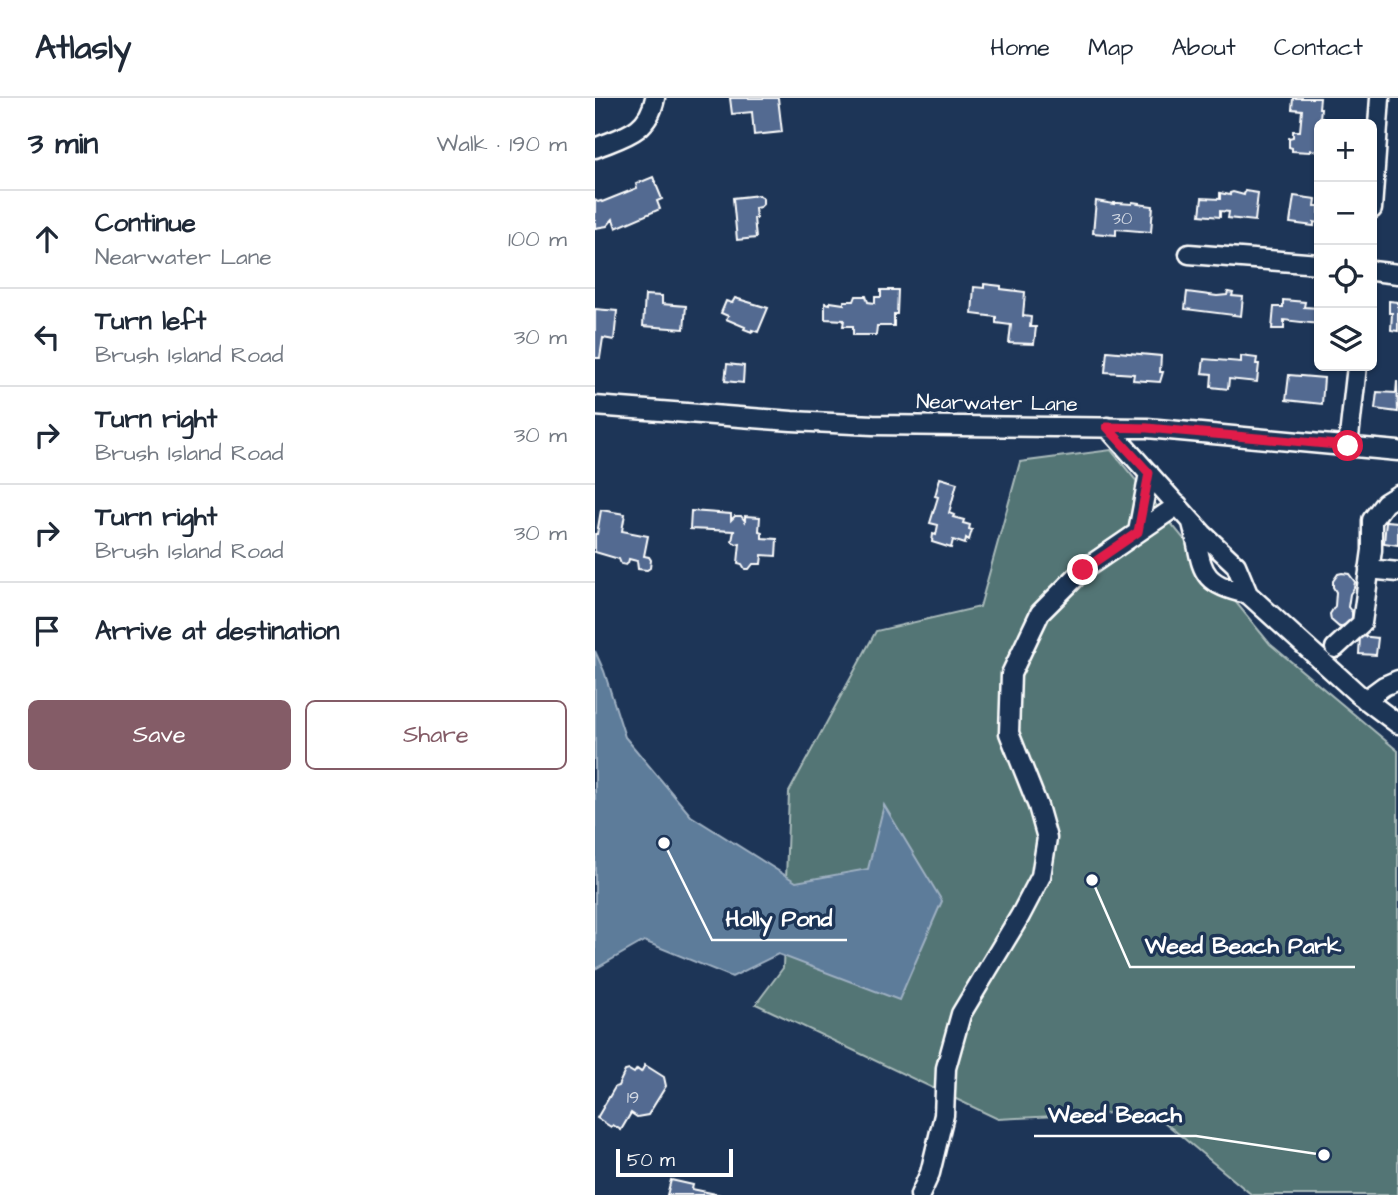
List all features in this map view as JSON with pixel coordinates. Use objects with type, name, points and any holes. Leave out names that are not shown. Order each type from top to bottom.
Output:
[{"type":"street","points":[[595,148],[643,126],[655,98]]},
{"type":"street","points":[[1376,182],[1386,101]]},
{"type":"street","points":[[1189,254],[1314,264]]},
{"type":"street","points":[[1377,272],[1398,274]]},
{"type":"street","points":[[1348,446],[1356,371]]},
{"type":"street","name":"Nearwater Lane","points":[[595,407],[859,424],[1147,428],[1398,451]]},
{"type":"street","points":[[1107,427],[1191,522],[1236,565],[1248,594],[1365,700],[1398,724]]},
{"type":"street","points":[[1138,532],[1149,473]]},
{"type":"street","points":[[1335,648],[1361,623],[1369,569],[1372,520],[1385,503],[1398,495]]},
{"type":"street","points":[[920,1195],[930,1172],[944,1115],[946,1068],[961,1014],[1041,876],[1047,838],[1038,806],[1009,733],[1011,674],[1040,612],[1083,570],[1178,505]]},
{"type":"street","points":[[1191,522],[1201,566],[1208,576],[1230,590],[1248,594]]},
{"type":"street","points":[[1369,569],[1398,572]]},
{"type":"street","points":[[1365,700],[1398,680]]},
{"type":"green space","points":[[1111,450],[1270,644],[1398,751],[1398,1195],[1252,1195],[1151,1111],[998,1119],[756,1004],[783,968],[789,792],[876,631],[980,607],[1020,462]]},
{"type":"water","points":[[595,651],[625,737],[691,816],[796,882],[868,869],[884,805],[942,901],[899,1000],[778,954],[732,977],[644,941],[595,969]]},
{"type":"building","points":[[730,98],[778,98],[782,132],[754,135],[752,112],[732,114]]},
{"type":"building","points":[[1293,98],[1320,98],[1322,119],[1314,119],[1314,150],[1292,151],[1289,147],[1289,138],[1293,137],[1293,131],[1300,131],[1302,110],[1292,109]]},
{"type":"building","points":[[653,177],[662,199],[657,201],[660,209],[616,228],[613,219],[607,226],[595,228],[595,200],[602,202],[637,188],[636,184]]},
{"type":"building","points":[[1245,191],[1258,193],[1255,221],[1228,218],[1229,212],[1220,211],[1220,217],[1200,215],[1202,198],[1220,199],[1220,193],[1244,195]]},
{"type":"building","points":[[759,195],[763,198],[763,204],[755,208],[756,238],[737,240],[733,198]]},
{"type":"building","points":[[1294,196],[1314,199],[1314,226],[1290,223]]},
{"type":"building","points":[[1096,201],[1114,204],[1132,202],[1153,206],[1151,232],[1116,229],[1116,235],[1093,233]]},
{"type":"building","points":[[984,284],[1025,292],[1023,316],[1031,317],[1030,327],[1036,327],[1034,344],[1009,343],[1011,325],[996,323],[996,317],[972,314],[974,287],[984,288]]},
{"type":"building","points":[[881,290],[898,290],[894,326],[877,326],[876,335],[853,335],[853,326],[843,326],[844,320],[825,319],[825,303],[844,304],[844,301],[854,301],[856,296],[866,296],[868,302],[875,303],[875,297],[881,297]]},
{"type":"building","points":[[1187,292],[1217,296],[1227,295],[1228,292],[1233,293],[1232,296],[1243,297],[1241,316],[1185,309]]},
{"type":"building","points":[[645,295],[662,296],[662,304],[686,306],[684,329],[643,326]]},
{"type":"building","points":[[735,298],[768,308],[758,332],[744,329],[745,327],[726,319],[728,316],[721,313],[726,301],[732,303]]},
{"type":"building","points":[[1283,300],[1305,302],[1304,307],[1314,308],[1314,323],[1284,320],[1284,329],[1272,329],[1274,307],[1283,307]]},
{"type":"building","points":[[1389,301],[1398,302],[1398,331],[1391,330],[1392,313],[1389,313]]},
{"type":"building","points":[[595,309],[617,311],[614,340],[603,338],[600,358],[595,358]]},
{"type":"building","points":[[1107,351],[1161,356],[1160,372],[1163,372],[1160,382],[1133,380],[1134,374],[1105,372]]},
{"type":"building","points":[[1241,356],[1257,358],[1257,382],[1229,379],[1228,389],[1211,387],[1212,374],[1202,373],[1204,359],[1241,362]]},
{"type":"building","points":[[727,364],[744,366],[743,383],[725,381]]},
{"type":"building","points":[[1289,375],[1324,378],[1322,404],[1286,400]]},
{"type":"building","points":[[1397,381],[1398,412],[1375,409],[1377,392],[1396,393]]},
{"type":"building","points":[[940,478],[957,483],[949,513],[964,520],[963,523],[970,525],[969,529],[972,530],[965,544],[953,540],[951,548],[932,542],[938,525],[930,523],[938,497],[935,496]]},
{"type":"building","points":[[601,510],[625,514],[622,531],[648,536],[644,556],[651,560],[650,568],[638,569],[637,561],[629,559],[626,565],[621,564],[619,559],[595,552],[595,534]]},
{"type":"building","points":[[691,511],[731,514],[731,520],[735,516],[741,516],[745,521],[745,516],[760,517],[759,531],[762,532],[762,538],[777,539],[776,556],[762,555],[761,564],[753,564],[749,569],[745,569],[738,563],[740,543],[732,541],[734,531],[690,529]]},
{"type":"building","points":[[1386,521],[1398,522],[1398,545],[1384,543]]},
{"type":"building","points":[[1342,573],[1349,574],[1355,582],[1348,607],[1352,612],[1352,619],[1348,624],[1339,627],[1331,620],[1330,614],[1335,606],[1336,592],[1333,581]]},
{"type":"building","points":[[1360,636],[1378,638],[1376,655],[1359,654]]},
{"type":"building","points":[[645,1065],[664,1077],[666,1086],[648,1115],[637,1117],[631,1113],[621,1130],[597,1118],[625,1071],[634,1073],[637,1069],[641,1072]]},
{"type":"building","points":[[671,1180],[693,1185],[692,1189],[721,1195],[667,1195]]},
{"type":"place","name":"Holly Pond","points":[[664,843]]},
{"type":"place","name":"Weed Beach Park","points":[[1092,880]]},
{"type":"place","name":"Weed Beach","points":[[1324,1155]]},
{"type":"route","points":[[1083,570],[1138,532],[1149,473],[1107,427],[1147,428],[1348,446]]}]
